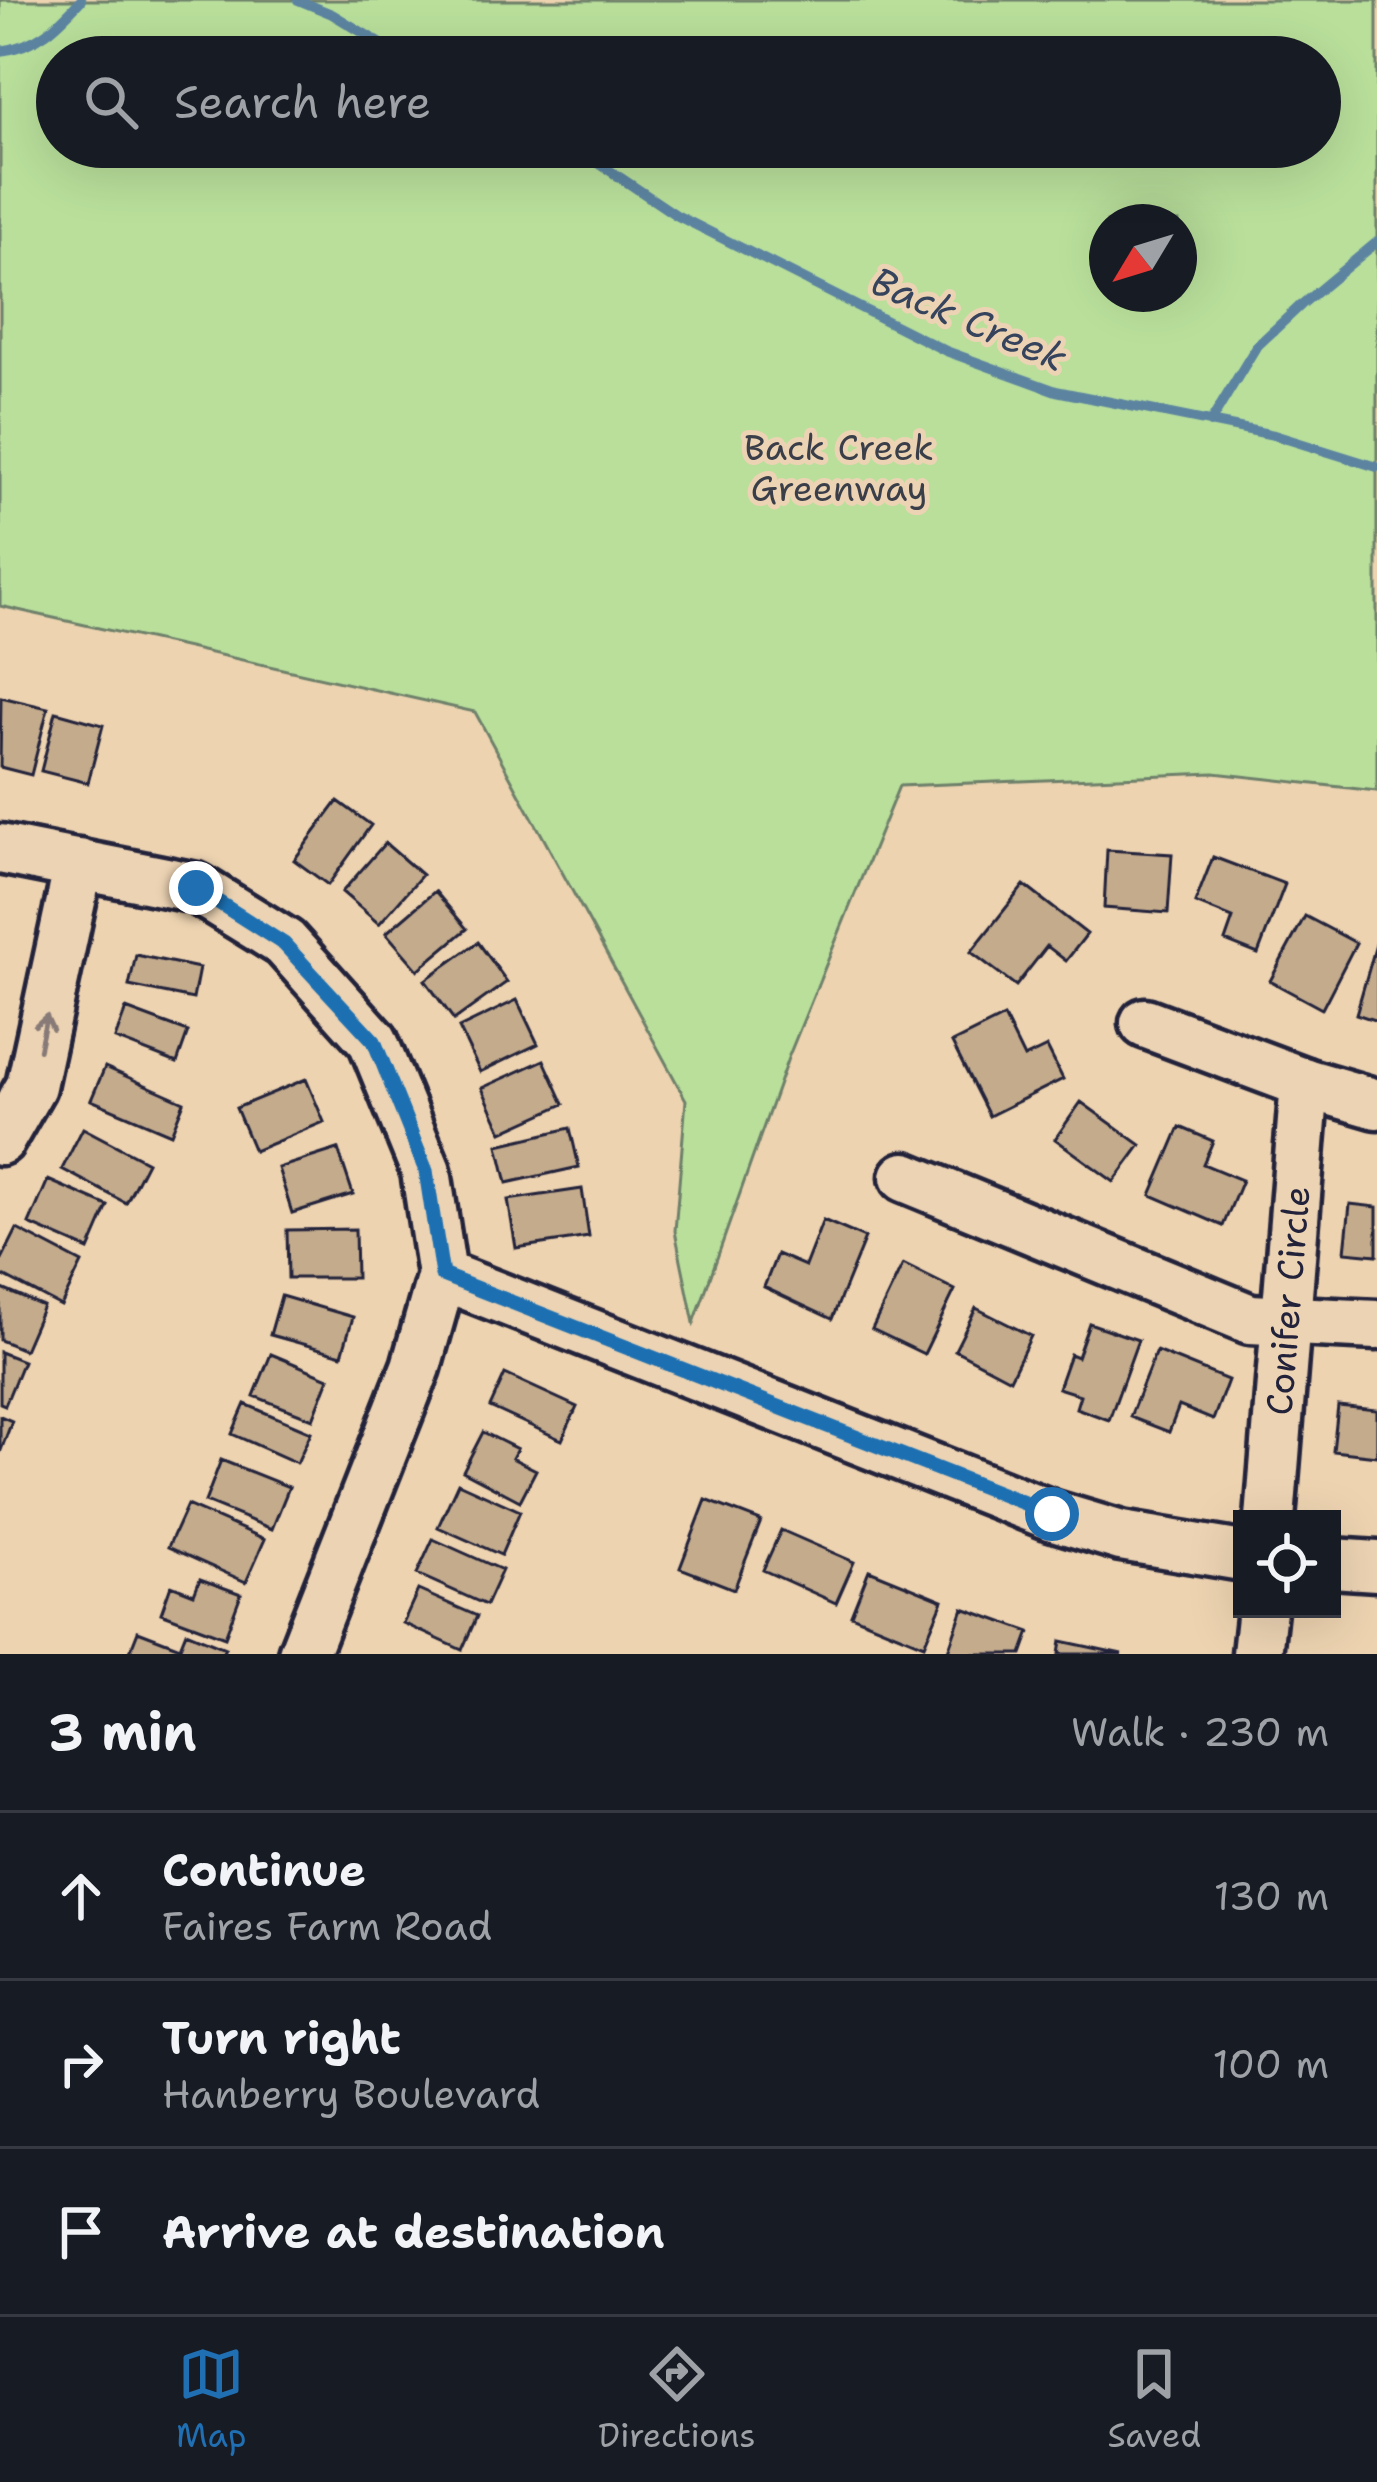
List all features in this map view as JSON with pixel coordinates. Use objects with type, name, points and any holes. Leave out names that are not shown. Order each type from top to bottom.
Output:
[{"type":"street","points":[[0,849],[196,888],[284,944],[374,1041],[426,1171],[442,1275],[416,1367],[303,1654]]},
{"type":"street","points":[[0,1140],[31,1086],[79,864]]},
{"type":"street","points":[[1145,1023],[1305,1083],[1377,1104]]},
{"type":"street","name":"Conifer Circle","points":[[1271,1510],[1305,1083]]},
{"type":"street","points":[[905,1178],[1250,1319],[1377,1324]]},
{"type":"street","points":[[442,1275],[1052,1514],[1121,1536],[1233,1555]]},
{"type":"street","points":[[1341,1564],[1377,1566]]},
{"type":"street","points":[[1257,1654],[1261,1618]]},
{"type":"green space","name":"Back Creek Greenway","points":[[0,0],[1377,0],[1377,791],[1214,773],[899,786],[788,1058],[694,1323],[675,1231],[686,1100],[475,712],[0,606]]},
{"type":"building","points":[[1,697],[48,708],[31,775],[0,767]]},
{"type":"building","points":[[56,712],[103,725],[88,783],[41,771]]},
{"type":"building","points":[[338,801],[371,825],[328,885],[294,860]]},
{"type":"building","points":[[385,843],[422,875],[379,924],[342,892]]},
{"type":"building","points":[[1107,850],[1172,854],[1168,913],[1104,908]]},
{"type":"building","points":[[1213,857],[1285,884],[1258,954],[1225,941],[1233,918],[1195,903]]},
{"type":"building","points":[[1024,885],[1087,934],[1066,961],[1047,946],[1016,986],[971,952]]},
{"type":"building","points":[[435,891],[467,929],[418,970],[386,933]]},
{"type":"building","points":[[1305,916],[1356,943],[1322,1009],[1270,981]]},
{"type":"building","points":[[1377,941],[1377,1021],[1356,1014]]},
{"type":"building","points":[[478,942],[507,982],[454,1020],[425,980]]},
{"type":"building","points":[[136,955],[199,968],[193,999],[129,986]]},
{"type":"building","points":[[517,1000],[538,1044],[480,1072],[459,1028]]},
{"type":"building","points":[[126,1009],[188,1032],[177,1063],[115,1039]]},
{"type":"building","points":[[1004,1017],[1024,1058],[1047,1047],[1063,1079],[989,1116],[952,1043]]},
{"type":"building","points":[[544,1060],[564,1104],[502,1132],[482,1088]]},
{"type":"building","points":[[105,1067],[184,1102],[171,1134],[91,1100]]},
{"type":"building","points":[[306,1079],[324,1122],[254,1151],[236,1108]]},
{"type":"building","points":[[1081,1102],[1141,1145],[1114,1182],[1055,1139]]},
{"type":"building","points":[[1180,1127],[1213,1141],[1203,1164],[1242,1180],[1223,1226],[1151,1195]]},
{"type":"building","points":[[83,1128],[147,1162],[126,1203],[62,1169]]},
{"type":"building","points":[[570,1128],[579,1167],[507,1183],[498,1145]]},
{"type":"building","points":[[338,1149],[353,1194],[292,1213],[278,1168]]},
{"type":"building","points":[[48,1180],[108,1206],[89,1250],[29,1224]]},
{"type":"building","points":[[582,1189],[589,1237],[516,1248],[508,1200]]},
{"type":"building","points":[[1350,1204],[1377,1207],[1377,1255],[1345,1252]]},
{"type":"building","points":[[823,1220],[865,1238],[832,1319],[764,1287],[777,1254],[805,1266]]},
{"type":"building","points":[[17,1229],[82,1263],[61,1306],[0,1274],[0,1263]]},
{"type":"building","points":[[355,1229],[356,1278],[288,1278],[287,1230]]},
{"type":"building","points":[[903,1264],[955,1290],[924,1354],[872,1329]]},
{"type":"building","points":[[0,1288],[43,1306],[24,1350],[0,1340]]},
{"type":"building","points":[[281,1296],[353,1317],[342,1355],[270,1335]]},
{"type":"building","points":[[976,1308],[1031,1336],[1010,1379],[955,1350]]},
{"type":"building","points":[[1089,1323],[1138,1340],[1109,1420],[1076,1408],[1080,1395],[1058,1388],[1070,1354],[1077,1357]]},
{"type":"building","points":[[1156,1351],[1228,1380],[1213,1420],[1179,1406],[1169,1432],[1130,1417]]},
{"type":"building","points":[[0,1352],[23,1361],[5,1405],[0,1403]]},
{"type":"building","points":[[271,1354],[329,1378],[313,1419],[254,1396]]},
{"type":"building","points":[[505,1374],[577,1407],[562,1440],[490,1407]]},
{"type":"building","points":[[245,1404],[311,1432],[297,1463],[232,1434]]},
{"type":"building","points":[[1338,1406],[1377,1410],[1377,1456],[1333,1451]]},
{"type":"building","points":[[0,1416],[12,1421],[0,1453]]},
{"type":"building","points":[[483,1432],[517,1449],[512,1458],[536,1470],[520,1501],[463,1471]]},
{"type":"building","points":[[221,1460],[289,1487],[272,1529],[205,1502]]},
{"type":"building","points":[[458,1483],[520,1511],[501,1555],[438,1527]]},
{"type":"building","points":[[706,1500],[761,1521],[734,1589],[680,1568]]},
{"type":"building","points":[[187,1505],[265,1539],[246,1582],[168,1547]]},
{"type":"building","points":[[781,1530],[854,1562],[836,1603],[763,1570]]},
{"type":"building","points":[[433,1539],[502,1570],[486,1605],[417,1574]]},
{"type":"building","points":[[869,1570],[943,1600],[924,1645],[851,1615]]},
{"type":"building","points":[[200,1579],[241,1594],[225,1637],[161,1613],[171,1585],[194,1594]]},
{"type":"building","points":[[418,1590],[477,1616],[462,1650],[403,1623]]},
{"type":"building","points":[[963,1608],[1030,1632],[1022,1654],[947,1654]]},
{"type":"building","points":[[138,1631],[180,1647],[186,1632],[225,1648],[222,1654],[129,1654]]},
{"type":"building","points":[[1061,1641],[1122,1654],[1059,1654]]},
{"type":"waterway","name":"Back Creek","points":[[41,36],[81,0]]},
{"type":"waterway","name":"Back Creek","points":[[298,0],[368,36]]},
{"type":"waterway","name":"Back Creek","points":[[0,51],[36,40]]},
{"type":"waterway","name":"Back Creek","points":[[606,168],[676,215],[946,351],[1056,391],[1274,435],[1377,467]]},
{"type":"waterway","points":[[1210,423],[1256,347],[1377,242]]},
{"type":"route","points":[[196,888],[284,944],[374,1041],[426,1171],[442,1275],[1052,1514]]}]
